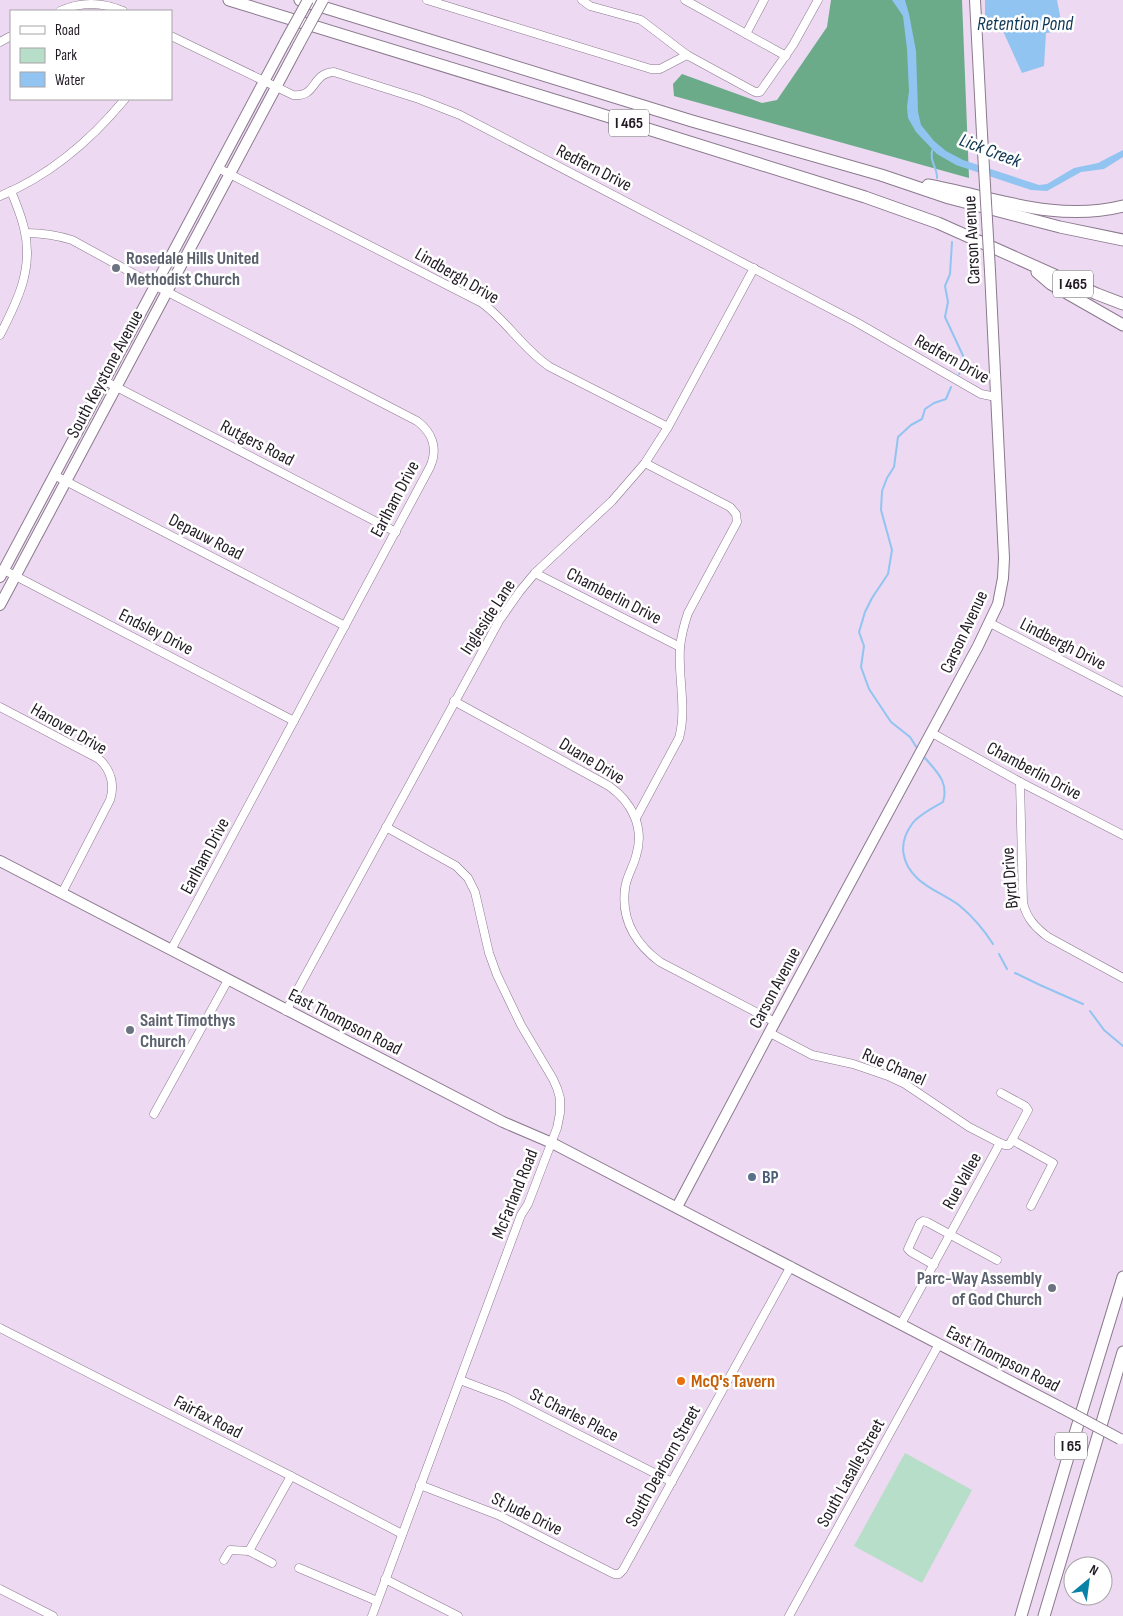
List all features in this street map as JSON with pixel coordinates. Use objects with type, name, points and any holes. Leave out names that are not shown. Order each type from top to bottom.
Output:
[{"type":"highway","name":"I 465","points":[[229,0],[865,198],[938,223],[1123,304]]},
{"type":"highway","name":"I 465","points":[[300,0],[692,121],[881,175],[949,198],[999,212],[1123,240]]},
{"type":"highway","points":[[881,175],[1008,204],[1046,210],[1071,212],[1123,206]]},
{"type":"highway","points":[[1024,261],[1051,284],[1123,325]]},
{"type":"highway","name":"I 65","points":[[1021,1616],[1123,1277]]},
{"type":"highway","name":"I 65","points":[[1044,1616],[1123,1352]]},
{"type":"main road","name":"South Keystone Avenue","points":[[2,573],[308,0]]},
{"type":"main road","name":"South Keystone Avenue","points":[[0,605],[323,0]]},
{"type":"main road","name":"Carson Avenue","points":[[677,1207],[932,733],[990,623],[998,604],[1004,558],[975,0]]},
{"type":"main road","name":"East Thompson Road","points":[[0,861],[503,1122],[552,1143],[677,1207],[1122,1439]]},
{"type":"street","points":[[426,0],[651,70],[662,68],[687,54]]},
{"type":"street","points":[[582,0],[590,6],[641,20],[687,54],[755,92],[760,92],[786,56],[818,0]]},
{"type":"street","points":[[686,0],[786,56]]},
{"type":"street","points":[[746,34],[764,0]]},
{"type":"street","points":[[63,10],[85,3],[106,5],[120,10]]},
{"type":"street","name":"Redfern Drive","points":[[172,36],[293,95],[300,96],[306,94],[322,75],[334,72],[441,107],[856,322],[981,394],[996,397]]},
{"type":"street","points":[[0,196],[40,175],[77,148],[101,126],[124,100]]},
{"type":"street","name":"Lindbergh Drive","points":[[218,168],[482,302],[497,315],[526,348],[544,363],[668,427]]},
{"type":"street","points":[[0,334],[22,290],[27,260],[26,233],[11,191]]},
{"type":"street","name":"Earlham Drive","points":[[26,233],[41,233],[72,240],[167,292],[417,421],[425,427],[433,441],[432,461],[396,532],[171,950]]},
{"type":"street","name":"Ingleside Lane","points":[[286,1011],[499,621],[535,573],[612,501],[644,463],[668,427],[754,268]]},
{"type":"street","name":"Rutgers Road","points":[[105,380],[396,532]]},
{"type":"street","points":[[636,818],[681,732],[683,716],[680,647],[688,614],[737,522],[737,516],[730,507],[644,463]]},
{"type":"street","name":"Depauw Road","points":[[54,475],[345,626]]},
{"type":"street","name":"Endsley Drive","points":[[2,573],[16,576],[294,721]]},
{"type":"street","name":"Chamberlin Drive","points":[[535,573],[680,647]]},
{"type":"street","name":"Lindbergh Drive","points":[[990,623],[1123,692]]},
{"type":"street","name":"Duane Drive","points":[[454,702],[609,786],[626,801],[636,818],[639,835],[638,848],[627,879],[624,899],[629,924],[640,945],[660,962],[775,1022]]},
{"type":"street","name":"Hanover Drive","points":[[0,707],[99,759],[110,773],[112,790],[110,800],[62,893]]},
{"type":"street","name":"Chamberlin Drive","points":[[932,733],[1020,782],[1123,835]]},
{"type":"street","name":"Byrd Drive","points":[[1020,782],[1024,903],[1028,916],[1037,929],[1048,937],[1123,978]]},
{"type":"street","name":"McFarland Road","points":[[372,1616],[522,1215],[558,1128],[560,1113],[560,1098],[553,1078],[521,1025],[497,975],[487,945],[473,886],[456,866],[386,827]]},
{"type":"street","points":[[154,1114],[228,980]]},
{"type":"street","name":"Rue Chanel","points":[[770,1033],[812,1055],[854,1064],[905,1084],[969,1127],[1000,1143]]},
{"type":"street","points":[[1000,1143],[1009,1145],[1028,1110],[1026,1106],[1001,1093]]},
{"type":"street","points":[[1012,1140],[1053,1163],[1031,1206]]},
{"type":"street","name":"Rue Vallee","points":[[901,1324],[1000,1143]]},
{"type":"street","name":"Rue Vallee","points":[[934,1265],[908,1250],[920,1224],[925,1221],[997,1260]]},
{"type":"street","name":"South Dearborn Street","points":[[619,1574],[672,1482],[790,1266]]},
{"type":"street","name":"Fairfax Road","points":[[0,1328],[402,1534]]},
{"type":"street","name":"South Lasalle Street","points":[[789,1616],[939,1344]]},
{"type":"street","name":"St Charles Place","points":[[460,1380],[504,1397],[672,1482]]},
{"type":"street","points":[[249,1551],[291,1476]]},
{"type":"street","name":"St Jude Drive","points":[[420,1484],[490,1512],[614,1574],[619,1574]]},
{"type":"street","points":[[224,1560],[230,1550],[249,1551],[272,1563]]},
{"type":"street","points":[[299,1568],[377,1602]]},
{"type":"street","points":[[385,1579],[458,1616]]},
{"type":"street","points":[[0,1589],[53,1616]]},
{"type":"green space","points":[[831,0],[962,0],[969,178],[674,96],[673,84],[682,74],[762,103],[777,100],[827,27]]},
{"type":"green space","points":[[905,1453],[972,1490],[922,1583],[854,1546]]},
{"type":"water","name":"Lick Creek","points":[[892,0],[905,0],[909,14],[916,51],[918,112],[921,125],[934,141],[946,151],[963,160],[1039,185],[1047,184],[1074,168],[1098,163],[1123,150],[1123,157],[1104,169],[1081,172],[1047,191],[1031,190],[956,165],[937,154],[916,132],[908,118],[907,49],[903,16]]},
{"type":"water","name":"Retention Pond","points":[[985,0],[1057,0],[1063,31],[1046,33],[1044,66],[1022,73],[1003,31],[985,28]]},
{"type":"waterway","points":[[933,148],[932,161],[937,178]]},
{"type":"waterway","points":[[952,242],[950,274],[945,286],[948,302],[945,317],[965,360],[965,364],[959,374]]},
{"type":"waterway","points":[[917,748],[910,737],[891,722],[869,689],[861,667],[864,646],[859,632],[865,612],[888,574],[892,550],[881,510],[882,491],[894,467],[898,437],[911,425],[922,419],[925,409],[934,403],[946,399],[951,387]]},
{"type":"waterway","points":[[925,758],[941,778],[944,789],[943,802],[926,812],[912,824],[903,846],[905,860],[912,873],[918,879],[950,899],[969,914],[993,944]]},
{"type":"waterway","points":[[999,954],[1007,969]]},
{"type":"waterway","points":[[1015,973],[1083,1004]]},
{"type":"waterway","points":[[1090,1011],[1104,1030],[1123,1046]]},
{"type":"place","name":"Rosedale Hills United Methodist Church","points":[[116,268]]},
{"type":"place","name":"Saint Timothys Church","points":[[130,1030]]},
{"type":"place","name":"BP","points":[[752,1177]]},
{"type":"place","name":"Parc-Way Assembly of God Church","points":[[1052,1288]]},
{"type":"place","name":"McQ's Tavern","points":[[681,1381]]}]
